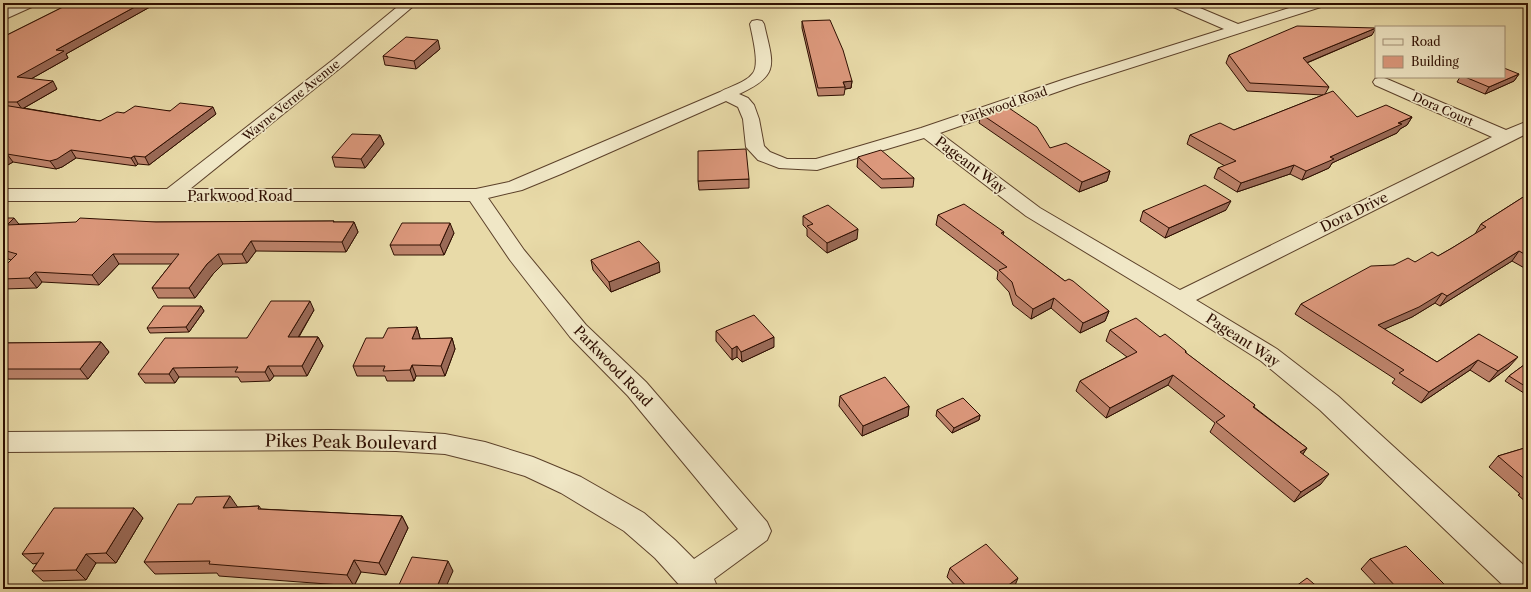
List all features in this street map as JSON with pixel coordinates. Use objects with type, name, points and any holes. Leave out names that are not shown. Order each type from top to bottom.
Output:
[{"type":"street","points":[[3,16],[29,3]]},
{"type":"street","name":"Wayne Verne Avenue","points":[[170,196],[339,62],[410,3]]},
{"type":"street","points":[[1176,3],[1237,29]]},
{"type":"street","name":"Parkwood Road","points":[[726,95],[742,100],[746,105],[751,119],[755,147],[764,156],[785,164],[817,165],[926,132],[1071,82],[1319,3]]},
{"type":"street","name":"Parkwood Road","points":[[3,195],[476,195],[514,186],[555,170],[726,95],[753,81],[761,74],[764,66],[757,24]]},
{"type":"street","name":"Dora Court","points":[[1381,82],[1506,137]]},
{"type":"street","name":"Dora Drive","points":[[1179,299],[1528,126]]},
{"type":"street","name":"Pageant Way","points":[[926,132],[1033,212],[1179,299],[1269,355],[1329,403],[1528,589]]},
{"type":"street","name":"Parkwood Road","points":[[476,195],[517,255],[578,331],[637,389],[757,531],[697,583]]},
{"type":"street","name":"Pikes Peak Boulevard","points":[[3,442],[330,440],[396,441],[445,444],[486,453],[533,468],[571,485],[634,522],[665,549],[697,583]]},
{"type":"building","points":[[71,3],[142,3],[56,50],[64,51],[17,77],[53,81],[17,102],[3,102],[3,37]]},
{"type":"building","points":[[830,20],[843,50],[852,81],[843,82],[845,87],[818,88],[802,21]]},
{"type":"building","points":[[1297,26],[1375,28],[1303,58],[1329,87],[1250,83],[1229,55]]},
{"type":"building","points":[[406,37],[438,40],[414,61],[383,56]]},
{"type":"building","points":[[1505,68],[1519,74],[1489,87],[1467,78],[1505,78]]},
{"type":"building","points":[[1333,91],[1357,117],[1386,105],[1412,117],[1398,123],[1402,124],[1330,157],[1334,159],[1306,171],[1294,165],[1241,183],[1218,168],[1236,161],[1190,135],[1220,123],[1234,130]]},
{"type":"building","points":[[180,103],[213,107],[145,157],[134,156],[131,158],[71,150],[57,159],[50,161],[7,154],[3,157],[3,105],[100,121],[117,112],[124,113],[135,106],[170,111]]},
{"type":"building","points":[[1006,106],[1037,127],[1050,148],[1066,143],[1110,171],[1082,182],[981,114]]},
{"type":"building","points":[[352,134],[380,135],[361,159],[332,157]]},
{"type":"building","points":[[746,149],[749,179],[698,181],[698,151]]},
{"type":"building","points":[[881,150],[914,178],[882,179],[858,157]]},
{"type":"building","points":[[1205,185],[1231,201],[1169,228],[1143,211]]},
{"type":"building","points":[[1528,194],[1528,256],[1519,251],[1447,296],[1442,293],[1419,307],[1378,325],[1437,362],[1479,334],[1518,357],[1498,371],[1478,360],[1429,392],[1399,373],[1404,370],[1301,304],[1371,266],[1394,265],[1408,258],[1415,262],[1432,252],[1438,256],[1486,227],[1481,224]]},
{"type":"building","points":[[964,204],[1004,232],[1001,233],[1065,281],[1069,279],[1073,281],[1109,311],[1083,323],[1054,298],[1033,309],[1016,295],[1012,282],[999,270],[1007,267],[938,215]]},
{"type":"building","points":[[828,205],[858,229],[827,243],[807,226],[813,224],[803,216]]},
{"type":"building","points":[[3,218],[14,218],[7,225],[76,222],[80,218],[156,222],[354,222],[342,242],[251,241],[242,254],[218,254],[207,264],[189,288],[152,288],[179,254],[113,254],[92,275],[35,272],[29,278],[3,279],[3,268],[17,254],[3,250]]},
{"type":"building","points":[[402,223],[450,223],[440,245],[390,245]]},
{"type":"building","points":[[639,241],[659,262],[609,282],[591,260]]},
{"type":"building","points":[[271,301],[310,301],[288,337],[318,337],[302,366],[268,366],[265,372],[235,372],[238,367],[173,368],[169,374],[138,374],[165,338],[247,338]]},
{"type":"building","points":[[163,306],[201,306],[186,327],[147,328]]},
{"type":"building","points":[[754,315],[774,337],[741,352],[737,346],[732,349],[716,331]]},
{"type":"building","points":[[1136,318],[1160,337],[1165,334],[1186,351],[1185,352],[1255,405],[1253,407],[1307,448],[1300,452],[1329,474],[1301,492],[1216,422],[1225,416],[1173,375],[1110,408],[1080,381],[1137,352],[1110,330]]},
{"type":"building","points":[[417,327],[412,339],[452,338],[441,366],[412,365],[410,370],[383,371],[385,366],[353,366],[366,338],[383,338],[388,328]]},
{"type":"building","points":[[101,342],[80,369],[3,369],[3,343]]},
{"type":"building","points":[[1528,362],[1528,388],[1509,376]]},
{"type":"building","points":[[885,377],[909,406],[863,426],[840,396]]},
{"type":"building","points":[[963,398],[980,415],[954,428],[937,410]]},
{"type":"building","points":[[1528,447],[1528,482],[1498,456]]},
{"type":"building","points":[[230,496],[223,508],[259,506],[258,509],[402,516],[379,563],[354,560],[347,575],[209,564],[210,561],[144,562],[178,504],[192,504],[196,497]]},
{"type":"building","points":[[54,508],[134,508],[106,553],[86,554],[76,570],[32,571],[44,553],[22,554]]},
{"type":"building","points":[[986,544],[1018,578],[1003,589],[969,589],[950,568]]},
{"type":"building","points":[[1406,546],[1449,589],[1398,589],[1370,559]]},
{"type":"building","points":[[412,557],[448,561],[436,589],[397,589]]},
{"type":"building","points":[[1307,578],[1320,589],[1292,589]]}]
